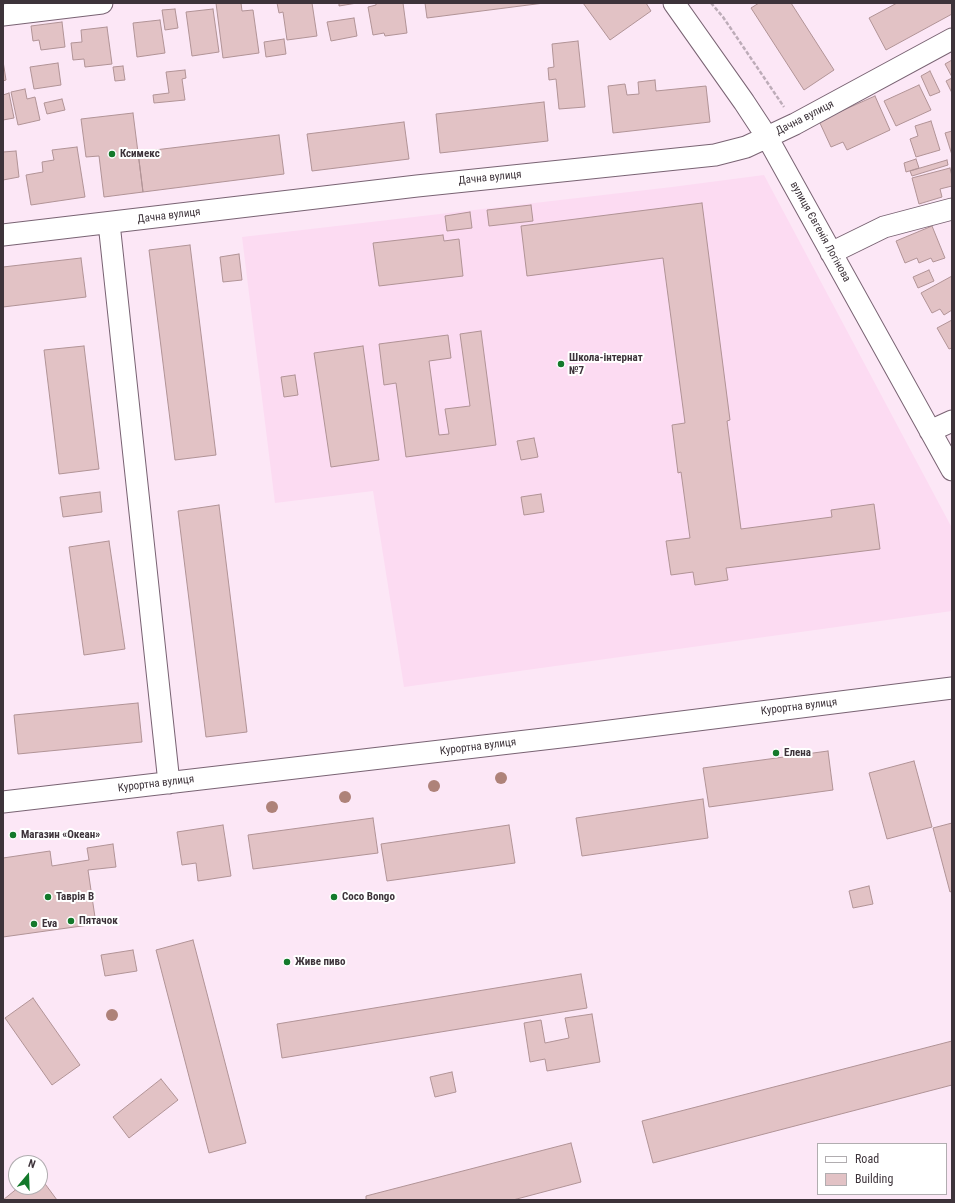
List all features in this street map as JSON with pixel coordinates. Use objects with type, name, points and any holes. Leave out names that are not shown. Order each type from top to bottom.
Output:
[{"type":"street","points":[[3,15],[102,3]]},
{"type":"street","name":"вулиця Євгенія Логінова","points":[[674,3],[767,137],[952,470]]},
{"type":"street","name":"Дачна вулиця","points":[[3,234],[447,183],[715,155],[746,147],[795,124],[952,39]]},
{"type":"street","points":[[831,253],[884,227],[952,209]]},
{"type":"street","points":[[109,223],[169,783]]},
{"type":"street","points":[[930,431],[952,420]]},
{"type":"street","name":"Курортна вулиця","points":[[3,802],[586,734],[952,688]]},
{"type":"path","points":[[711,3],[723,17],[795,124]]},
{"type":"shaded area","name":"Школа-інтернат №7","points":[[764,175],[952,528],[952,611],[404,687],[373,491],[275,503],[242,237]]},
{"type":"building","points":[[216,3],[241,3],[242,11],[253,10],[259,53],[223,58]]},
{"type":"building","points":[[277,3],[312,3],[317,36],[287,40],[283,12],[279,13]]},
{"type":"building","points":[[339,3],[357,3],[339,6]]},
{"type":"building","points":[[376,3],[403,3],[407,33],[385,36],[384,33],[373,35],[368,7],[376,5]]},
{"type":"building","points":[[425,3],[544,3],[427,18]]},
{"type":"building","points":[[583,3],[646,3],[651,11],[610,40]]},
{"type":"building","points":[[759,3],[791,3],[834,70],[804,90],[751,8]]},
{"type":"building","points":[[897,3],[952,3],[952,14],[886,50],[869,18]]},
{"type":"building","points":[[175,9],[178,28],[165,30],[162,10]]},
{"type":"building","points":[[213,9],[219,52],[192,56],[186,12]]},
{"type":"building","points":[[354,18],[357,36],[331,41],[327,22]]},
{"type":"building","points":[[160,20],[165,53],[137,57],[133,23]]},
{"type":"building","points":[[62,22],[65,47],[41,50],[39,40],[33,41],[31,26]]},
{"type":"building","points":[[107,27],[112,64],[85,67],[84,59],[73,60],[71,43],[82,42],[81,30]]},
{"type":"building","points":[[284,39],[286,54],[266,57],[264,42]]},
{"type":"building","points":[[578,41],[585,107],[559,109],[556,79],[549,80],[548,68],[554,67],[552,44]]},
{"type":"building","points":[[952,60],[952,77],[945,64]]},
{"type":"building","points":[[3,61],[6,80],[3,81]]},
{"type":"building","points":[[58,63],[61,85],[34,89],[30,67]]},
{"type":"building","points":[[123,66],[125,80],[115,81],[113,67]]},
{"type":"building","points":[[185,70],[186,78],[182,79],[185,100],[154,103],[153,95],[169,93],[166,72]]},
{"type":"building","points":[[930,71],[940,92],[930,96],[921,76]]},
{"type":"building","points":[[952,78],[952,93],[946,81]]},
{"type":"building","points":[[655,80],[656,91],[706,86],[710,122],[613,133],[608,86],[625,84],[627,95],[639,94],[638,82]]},
{"type":"building","points":[[919,85],[931,110],[896,126],[884,101]]},
{"type":"building","points":[[25,89],[27,99],[35,97],[40,120],[18,125],[11,92]]},
{"type":"building","points":[[9,93],[14,118],[3,120],[3,95]]},
{"type":"building","points":[[875,96],[890,130],[847,150],[843,142],[831,147],[819,121]]},
{"type":"building","points":[[62,99],[65,110],[47,114],[44,103]]},
{"type":"building","points":[[544,102],[548,141],[440,153],[436,114]]},
{"type":"building","name":"Ксимекс","points":[[133,113],[143,192],[104,197],[99,156],[86,157],[81,119]]},
{"type":"building","points":[[931,121],[940,150],[916,157],[910,139],[918,136],[915,126]]},
{"type":"building","points":[[404,122],[409,159],[312,171],[307,134]]},
{"type":"building","points":[[952,131],[952,155],[945,133]]},
{"type":"building","points":[[279,135],[284,174],[143,192],[138,152]]},
{"type":"building","points":[[77,147],[85,197],[31,205],[26,175],[43,172],[42,162],[54,160],[52,150]]},
{"type":"building","points":[[16,151],[19,177],[3,180],[3,152]]},
{"type":"building","points":[[916,159],[919,168],[906,172],[904,163]]},
{"type":"building","points":[[947,160],[948,165],[912,176],[910,171]]},
{"type":"building","points":[[950,168],[952,186],[940,189],[942,197],[919,204],[912,178]]},
{"type":"building","points":[[702,203],[730,420],[727,421],[741,529],[832,517],[831,510],[874,504],[880,549],[726,568],[728,580],[695,585],[693,572],[671,575],[666,541],[690,538],[681,472],[678,473],[672,425],[685,423],[663,258],[527,276],[521,226]]},
{"type":"building","points":[[531,205],[533,221],[489,226],[487,210]]},
{"type":"building","points":[[470,212],[472,228],[447,231],[445,216]]},
{"type":"building","points":[[932,226],[945,258],[933,262],[931,258],[919,263],[917,258],[905,263],[896,241]]},
{"type":"building","points":[[443,235],[444,241],[459,239],[463,276],[379,286],[373,243]]},
{"type":"building","points":[[190,245],[216,455],[175,460],[149,250]]},
{"type":"building","points":[[239,254],[242,280],[223,282],[220,257]]},
{"type":"building","points":[[81,258],[86,297],[3,307],[3,267]]},
{"type":"building","points":[[929,270],[934,281],[918,288],[913,277]]},
{"type":"building","points":[[952,276],[952,310],[944,315],[940,309],[932,313],[921,293]]},
{"type":"building","points":[[952,320],[952,348],[949,349],[937,328]]},
{"type":"building","points":[[481,331],[496,445],[406,457],[396,383],[384,385],[379,344],[448,335],[451,358],[429,361],[439,435],[449,434],[445,409],[470,406],[460,334]]},
{"type":"building","points":[[84,346],[99,469],[59,474],[44,350]]},
{"type":"building","points":[[363,346],[379,460],[331,467],[314,353]]},
{"type":"building","points":[[295,375],[298,395],[284,397],[281,377]]},
{"type":"building","points":[[534,438],[538,457],[521,460],[517,441]]},
{"type":"building","points":[[100,492],[102,512],[63,517],[60,497]]},
{"type":"building","points":[[541,494],[544,512],[524,515],[521,497]]},
{"type":"building","points":[[219,505],[247,732],[206,737],[178,511]]},
{"type":"building","points":[[109,541],[125,649],[84,655],[69,547]]},
{"type":"building","points":[[138,703],[142,742],[18,754],[14,715]]},
{"type":"building","points":[[828,751],[833,790],[709,807],[703,768]]},
{"type":"building","points":[[914,761],[932,827],[887,839],[869,773]]},
{"type":"building","points":[[703,799],[708,838],[582,856],[576,818]]},
{"type":"building","points":[[373,818],[378,853],[253,869],[248,835]]},
{"type":"building","points":[[952,823],[952,891],[950,892],[933,828]]},
{"type":"building","points":[[223,825],[231,876],[198,881],[196,863],[182,865],[177,832]]},
{"type":"building","points":[[509,825],[515,863],[387,881],[381,844]]},
{"type":"building","name":"Таврія В","points":[[113,844],[116,867],[88,870],[96,924],[3,937],[3,858],[50,851],[52,866],[89,860],[87,848]]},
{"type":"building","points":[[869,886],[873,904],[853,908],[849,891]]},
{"type":"building","points":[[193,940],[246,1143],[209,1153],[156,950]]},
{"type":"building","points":[[133,950],[137,971],[105,976],[101,955]]},
{"type":"building","points":[[581,974],[587,1008],[282,1058],[277,1024]]},
{"type":"building","points":[[33,998],[80,1065],[52,1085],[5,1018]]},
{"type":"building","points":[[592,1014],[600,1062],[547,1071],[545,1059],[530,1062],[524,1023],[541,1020],[545,1043],[569,1038],[565,1018]]},
{"type":"building","points":[[952,1041],[952,1085],[653,1163],[642,1121]]},
{"type":"building","points":[[452,1072],[456,1092],[435,1097],[430,1077]]},
{"type":"building","points":[[161,1079],[178,1100],[129,1138],[113,1117]]},
{"type":"building","points":[[571,1143],[581,1182],[513,1200],[366,1200],[366,1196]]},
{"type":"building","points":[[48,1188],[57,1200],[3,1200],[9,1195],[48,1195]]},
{"type":"place","name":"Ксимекс","points":[[112,154]]},
{"type":"place","name":"Школа-інтернат №7","points":[[561,364]]},
{"type":"place","name":"Елена","points":[[776,753]]},
{"type":"place","name":"Магазин «Океан»","points":[[13,835]]},
{"type":"place","name":"Таврія В","points":[[48,897]]},
{"type":"place","name":"Coco Bongo","points":[[334,897]]},
{"type":"place","name":"Пятачок","points":[[71,921]]},
{"type":"place","name":"Eva","points":[[34,924]]},
{"type":"place","name":"Живе пиво","points":[[287,962]]}]
